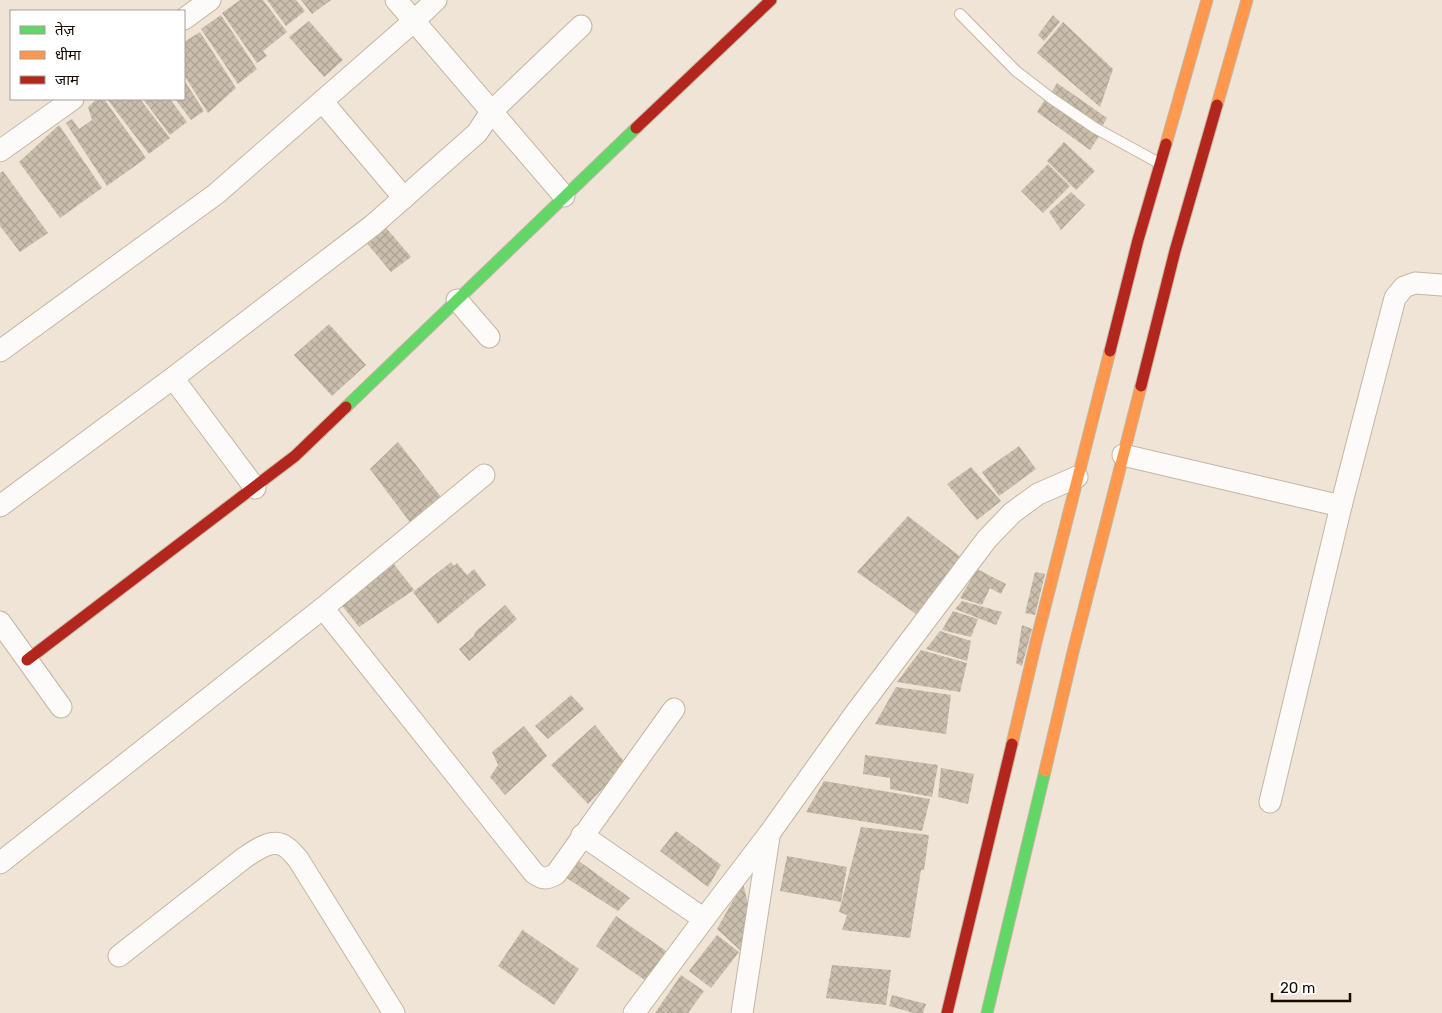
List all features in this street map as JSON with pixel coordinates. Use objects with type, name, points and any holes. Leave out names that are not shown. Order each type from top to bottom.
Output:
[{"type":"main road","points":[[27,660],[295,456],[564,196],[771,0]]},
{"type":"main road","points":[[947,1013],[1036,642],[1138,240],[1207,0]]},
{"type":"main road","points":[[987,1013],[1073,652],[1175,250],[1247,0]]},
{"type":"street","points":[[396,0],[564,196]]},
{"type":"street","points":[[0,351],[216,194],[436,0]]},
{"type":"street","points":[[185,18],[203,2]]},
{"type":"street","points":[[0,506],[174,378],[373,225],[477,133],[492,112],[582,26]]},
{"type":"street","points":[[0,151],[71,100]]},
{"type":"street","points":[[322,101],[404,198]]},
{"type":"street","points":[[1270,802],[1341,506],[1395,298],[1404,287],[1415,283],[1442,285]]},
{"type":"street","points":[[457,300],[489,337]]},
{"type":"street","points":[[174,378],[255,488]]},
{"type":"street","points":[[1124,455],[1341,506]]},
{"type":"street","points":[[0,863],[323,608],[484,475]]},
{"type":"street","points":[[634,1013],[769,834],[854,715],[987,539],[1012,513],[1038,494],[1078,477]]},
{"type":"street","points":[[323,608],[534,873],[540,878],[548,879],[556,874],[674,709]]},
{"type":"street","points":[[0,622],[61,707]]},
{"type":"street","points":[[742,1013],[769,834]]},
{"type":"street","points":[[582,836],[704,919]]},
{"type":"street","points":[[119,956],[244,858],[258,849],[273,843],[285,845],[298,859],[394,1013]]},
{"type":"lane","points":[[960,14],[1016,70],[1051,98],[1095,128],[1160,163]]},
{"type":"building","points":[[240,0],[263,0],[287,32],[263,51],[267,56],[257,63],[222,13]]},
{"type":"building","points":[[267,0],[296,0],[305,11],[286,26]]},
{"type":"building","points":[[301,0],[331,0],[312,14]]},
{"type":"building","points":[[221,15],[257,69],[238,84],[201,29]]},
{"type":"building","points":[[1053,15],[1060,22],[1044,41],[1038,35]]},
{"type":"building","points":[[309,21],[343,60],[324,77],[289,37]]},
{"type":"building","points":[[1063,22],[1113,69],[1100,107],[1037,53]]},
{"type":"building","points":[[200,32],[236,88],[208,113],[185,77],[185,41]]},
{"type":"building","points":[[185,82],[204,111],[191,120],[176,100],[185,100]]},
{"type":"building","points":[[1057,83],[1107,118],[1100,130],[1050,95]]},
{"type":"building","points":[[1046,98],[1100,135],[1090,150],[1037,112]]},
{"type":"building","points":[[96,100],[105,100],[146,158],[107,186],[66,123],[72,119],[79,129],[92,120],[88,107]]},
{"type":"building","points":[[108,100],[141,100],[170,138],[149,154]]},
{"type":"building","points":[[144,100],[171,100],[187,122],[170,135]]},
{"type":"building","points":[[59,125],[102,188],[60,218],[19,162]]},
{"type":"building","points":[[1064,142],[1095,171],[1076,190],[1047,161]]},
{"type":"building","points":[[1048,164],[1070,186],[1043,213],[1021,191]]},
{"type":"building","points":[[3,171],[48,233],[20,252],[0,226],[0,173]]},
{"type":"building","points":[[1071,192],[1085,205],[1061,230],[1049,212]]},
{"type":"building","points":[[382,223],[411,257],[391,272],[364,240]]},
{"type":"building","points":[[329,324],[366,365],[332,396],[294,355]]},
{"type":"building","points":[[398,442],[441,497],[412,525],[370,469]]},
{"type":"building","points":[[1019,446],[1036,469],[999,496],[982,472]]},
{"type":"building","points":[[971,467],[1001,501],[977,520],[947,484]]},
{"type":"building","points":[[908,516],[962,558],[916,614],[857,572]]},
{"type":"building","points":[[389,558],[414,590],[359,627],[337,599]]},
{"type":"building","points":[[451,562],[454,566],[457,563],[467,575],[474,569],[486,585],[438,624],[413,592]]},
{"type":"building","points":[[977,569],[1006,584],[1001,594],[990,588],[982,605],[960,598]]},
{"type":"building","points":[[1035,572],[1045,574],[1035,615],[1025,613]]},
{"type":"building","points":[[962,601],[1002,612],[996,625],[955,609]]},
{"type":"building","points":[[505,605],[517,619],[469,661],[459,649]]},
{"type":"building","points":[[953,611],[978,619],[971,637],[942,630]]},
{"type":"building","points":[[1022,625],[1032,629],[1022,666],[1016,663]]},
{"type":"building","points":[[940,631],[971,641],[967,661],[926,649]]},
{"type":"building","points":[[921,650],[967,663],[960,692],[897,682]]},
{"type":"building","points":[[896,687],[951,695],[946,734],[875,724]]},
{"type":"building","points":[[571,695],[584,709],[548,739],[535,726]]},
{"type":"building","points":[[595,725],[626,764],[588,804],[551,765]]},
{"type":"building","points":[[524,726],[547,756],[505,795],[490,777],[498,765],[492,752]]},
{"type":"building","points":[[865,755],[938,765],[932,797],[890,789],[890,778],[863,774]]},
{"type":"building","points":[[941,768],[974,774],[968,804],[938,797]]},
{"type":"building","points":[[824,781],[930,799],[922,831],[806,812]]},
{"type":"building","points":[[861,827],[929,835],[924,870],[921,870],[910,938],[842,930],[847,915],[839,912]]},
{"type":"building","points":[[676,831],[721,865],[708,887],[660,851]]},
{"type":"building","points":[[787,856],[847,867],[841,902],[780,891]]},
{"type":"building","points":[[576,859],[630,898],[618,911],[565,877]]},
{"type":"building","points":[[743,883],[752,921],[742,952],[717,929]]},
{"type":"building","points":[[616,916],[666,951],[646,981],[596,946]]},
{"type":"building","points":[[523,929],[579,969],[554,1005],[498,966]]},
{"type":"building","points":[[717,935],[739,952],[711,988],[689,971]]},
{"type":"building","points":[[832,965],[891,970],[886,1005],[826,998]]},
{"type":"building","points":[[681,975],[704,991],[688,1013],[655,1013]]},
{"type":"building","points":[[892,995],[926,1004],[923,1013],[914,1013],[889,1006]]},
{"type":"traffic: fast","points":[[346,407],[636,128]]},
{"type":"traffic: fast","points":[[987,1013],[1045,771]]},
{"type":"traffic: slow","points":[[1166,144],[1207,0]]},
{"type":"traffic: slow","points":[[1217,105],[1247,0]]},
{"type":"traffic: slow","points":[[1012,744],[1110,351]]},
{"type":"traffic: slow","points":[[1045,771],[1073,652],[1141,386]]},
{"type":"traffic: jam","points":[[636,128],[771,0]]},
{"type":"traffic: jam","points":[[1141,386],[1175,251],[1217,105]]},
{"type":"traffic: jam","points":[[1110,351],[1138,240],[1166,144]]},
{"type":"traffic: jam","points":[[27,660],[295,456],[346,407]]},
{"type":"traffic: jam","points":[[947,1013],[1012,744]]}]
